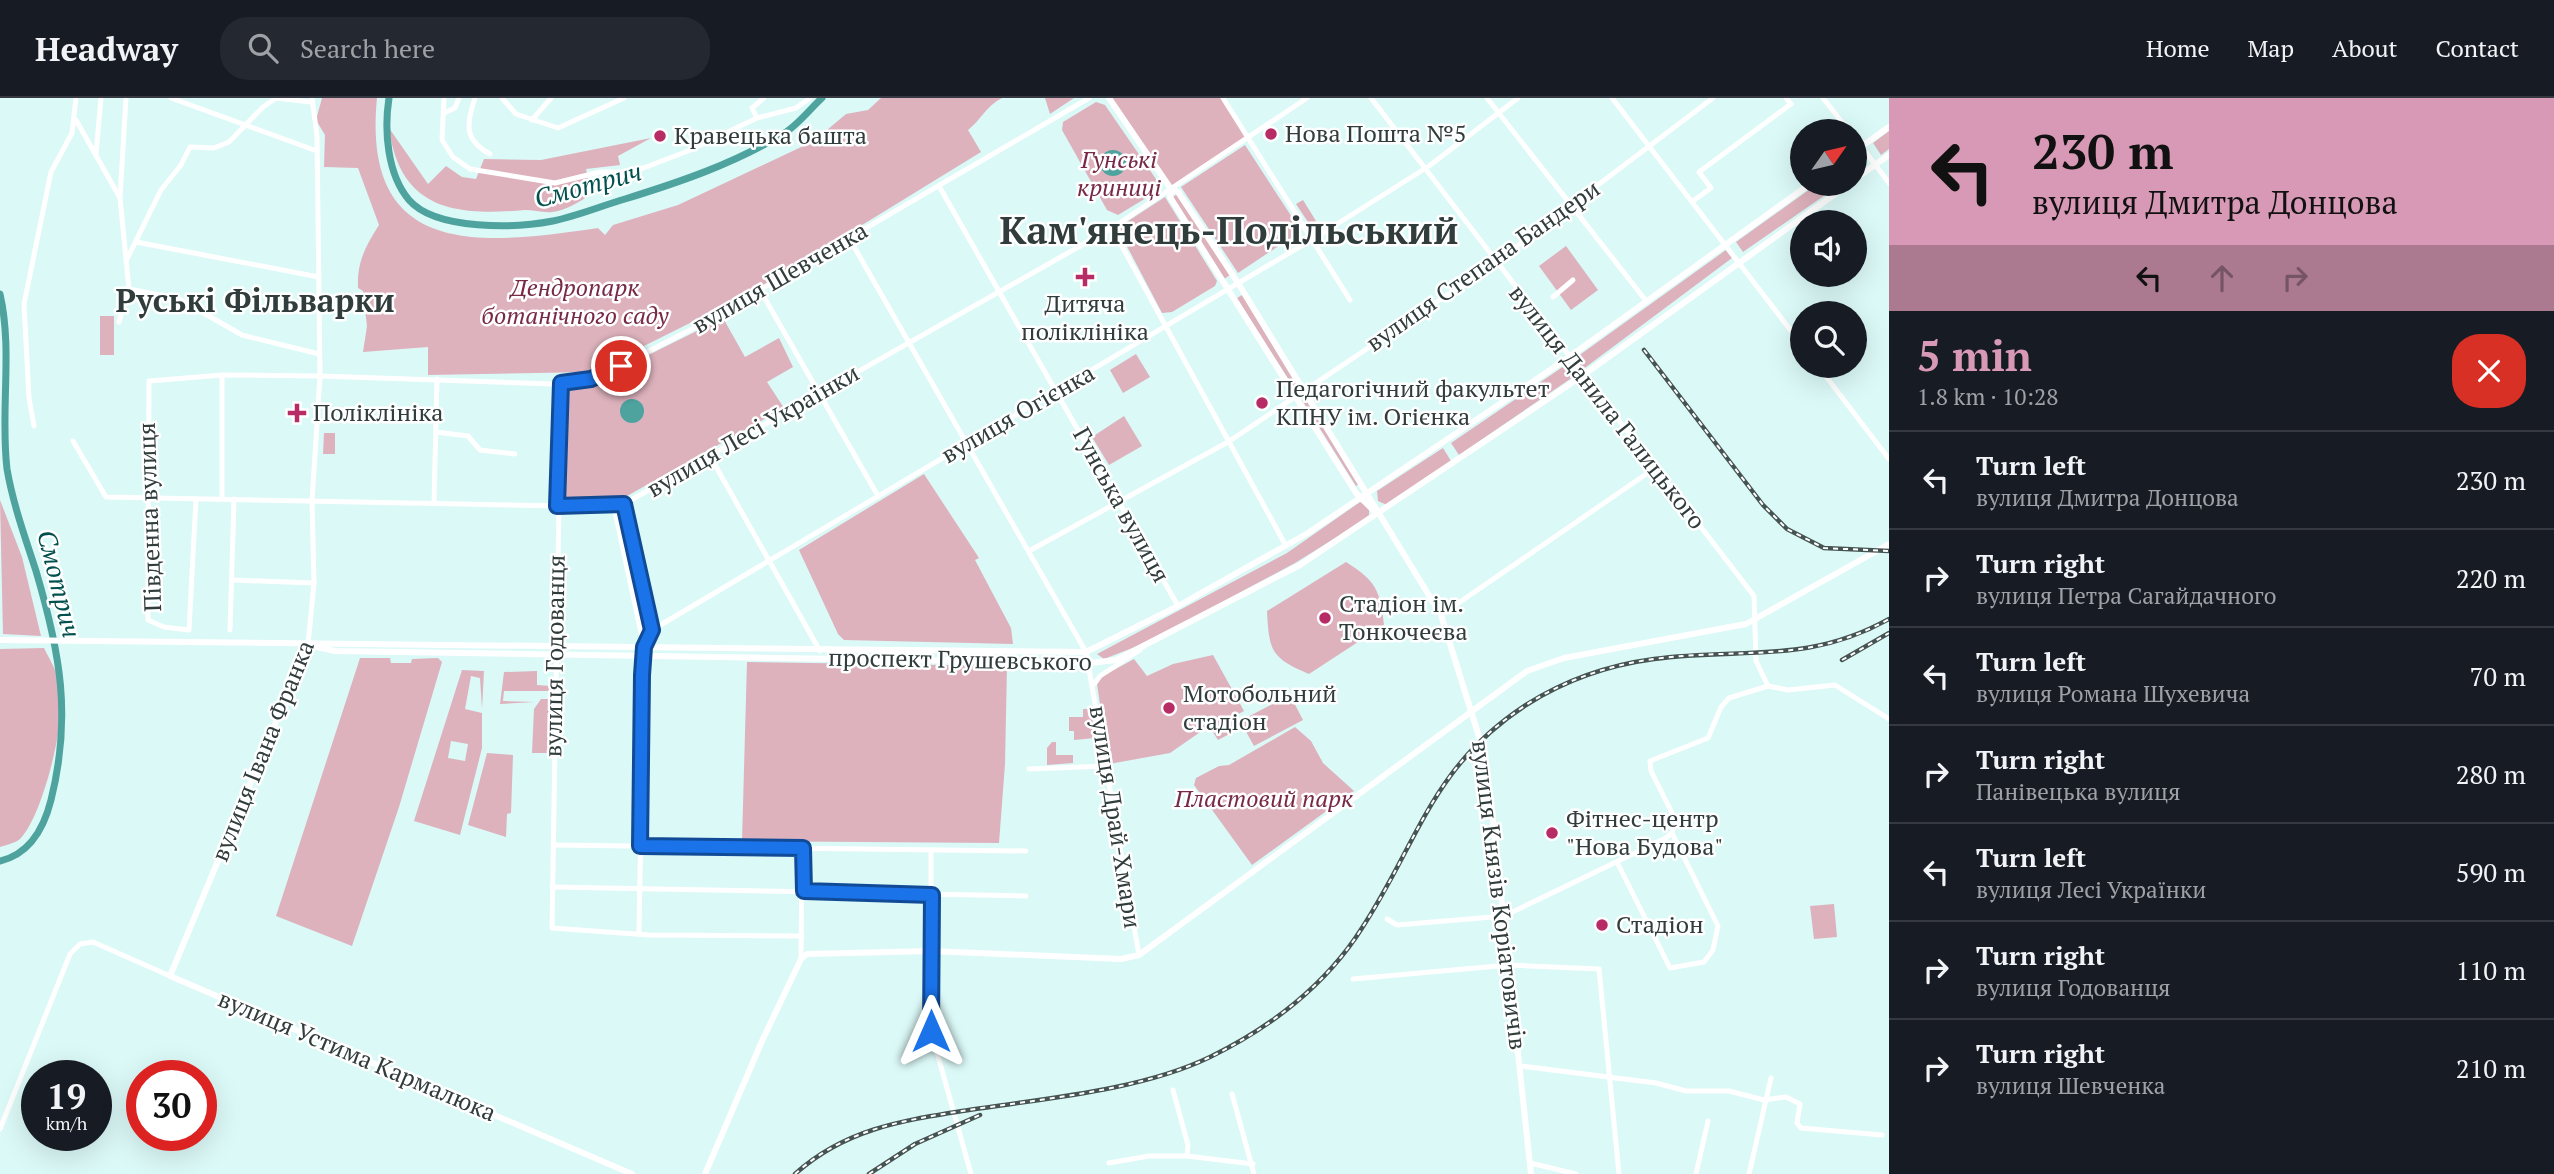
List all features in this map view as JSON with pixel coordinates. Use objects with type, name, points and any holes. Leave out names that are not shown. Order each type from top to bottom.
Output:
[{"type":"main road","name":"вулиця Князів Коріатовичів","points":[[1109,98],[1171,189],[1178,192],[1238,284],[1441,615],[1481,744],[1491,802],[1531,1174]]},
{"type":"main road","points":[[1867,143],[1889,127]]},
{"type":"main road","points":[[1867,171],[1889,155]]},
{"type":"main road","name":"вулиця Князів Коріатовичів","points":[[1171,189],[1170,197],[1228,290],[1360,498],[1377,514]]},
{"type":"main road","name":"проспект Грушевського","points":[[0,640],[644,651],[1086,652],[1178,606],[1286,546],[1569,358],[1793,196]]},
{"type":"main road","name":"проспект Грушевського","points":[[644,651],[1090,663],[1116,660],[1298,566],[1582,376],[1832,196]]},
{"type":"main road","points":[[705,1174],[762,1041],[801,959],[812,952],[931,951],[1121,959],[1139,955],[1527,671],[1564,658],[1746,624],[1889,544]]},
{"type":"main road","name":"вулиця Івана Франка","points":[[170,976],[308,645]]},
{"type":"main road","name":"вулиця Устима Кармалюка","points":[[170,976],[632,1174]]},
{"type":"street","points":[[34,426],[29,398],[24,304],[51,172],[62,158],[76,120],[76,98]]},
{"type":"street","points":[[96,157],[101,98]]},
{"type":"street","points":[[119,322],[129,289],[120,198],[126,98]]},
{"type":"street","points":[[171,98],[186,100],[317,151]]},
{"type":"street","points":[[126,261],[161,190],[181,165],[189,148],[219,147],[237,137],[246,125],[276,98],[311,100]]},
{"type":"street","points":[[444,98],[442,140],[464,166],[485,173],[555,183],[600,172],[633,172],[688,151],[757,118],[796,108],[810,98]]},
{"type":"street","points":[[444,113],[455,108],[459,98]]},
{"type":"street","points":[[475,98],[470,113],[470,138],[477,147],[490,155]]},
{"type":"street","points":[[502,98],[508,107],[548,127],[562,127],[624,98]]},
{"type":"street","points":[[508,107],[514,98]]},
{"type":"street","points":[[532,120],[551,98]]},
{"type":"street","points":[[757,118],[752,108],[764,98]]},
{"type":"street","name":"вулиця Шевченка","points":[[154,378],[222,375],[320,376],[374,380],[561,383],[591,379],[621,366],[761,290],[1089,98]]},
{"type":"street","points":[[1223,98],[1350,300]]},
{"type":"street","name":"вулиця Лесі Українки","points":[[73,441],[106,497],[614,507],[624,504],[820,395],[908,341],[1112,228],[1307,98]]},
{"type":"street","name":"вулиця Данила Галицького","points":[[1371,98],[1495,263],[1754,596],[1756,661],[1768,686]]},
{"type":"street","points":[[1487,98],[1648,302]]},
{"type":"street","name":"вулиця Огієнка","points":[[652,630],[1238,284],[1424,169],[1518,98]]},
{"type":"street","points":[[1612,98],[1790,329]]},
{"type":"street","name":"вулиця Степана Бандери","points":[[1029,551],[1228,442],[1495,263],[1713,98]]},
{"type":"street","points":[[1693,201],[1711,188],[1699,172],[1791,104],[1786,98]]},
{"type":"street","points":[[1823,98],[1840,119]]},
{"type":"street","name":"вулиця Івана Франка","points":[[308,645],[314,583],[312,501],[320,376],[317,151],[311,100]]},
{"type":"street","points":[[76,120],[120,198]]},
{"type":"street","points":[[1867,154],[1889,183]]},
{"type":"street","name":"Гунська вулиця","points":[[939,186],[1178,606]]},
{"type":"street","points":[[1112,228],[1286,546]]},
{"type":"street","name":"вулиця Драй-Хмари","points":[[849,238],[1086,652],[1139,955]]},
{"type":"street","points":[[136,242],[319,277]]},
{"type":"street","points":[[1553,297],[1573,280]]},
{"type":"street","points":[[129,289],[179,299],[242,334],[319,354]]},
{"type":"street","points":[[761,290],[878,496]]},
{"type":"street","points":[[222,375],[222,499]]},
{"type":"street","name":"Південна вулиця","points":[[154,378],[147,388],[148,620],[164,627],[189,630],[196,499]]},
{"type":"street","points":[[1827,378],[1889,459]]},
{"type":"street","points":[[434,503],[437,379]]},
{"type":"street","name":"вулиця Годованця","points":[[561,383],[552,928],[639,933]]},
{"type":"street","points":[[436,432],[468,436],[480,450],[515,454]]},
{"type":"street","points":[[710,456],[820,651]]},
{"type":"street","points":[[1441,615],[1656,468]]},
{"type":"street","points":[[230,630],[233,499]]},
{"type":"street","points":[[624,504],[652,630],[644,651]]},
{"type":"street","points":[[614,507],[644,651],[639,933],[802,936]]},
{"type":"street","points":[[232,580],[314,583]]},
{"type":"street","points":[[1094,686],[1100,676],[1146,646]]},
{"type":"street","points":[[1387,919],[1397,925],[1504,916],[1672,833],[1676,821],[1651,771],[1650,761],[1708,738],[1721,707],[1729,698],[1768,686],[1788,690],[1835,685],[1889,719]]},
{"type":"street","points":[[1030,769],[1107,766]]},
{"type":"street","points":[[1617,862],[1670,968],[1704,962],[1713,950],[1718,926],[1672,833]]},
{"type":"street","points":[[553,845],[1026,851]]},
{"type":"street","points":[[801,959],[803,848]]},
{"type":"street","points":[[931,850],[931,1031],[971,1174]]},
{"type":"street","points":[[552,887],[1026,896]]},
{"type":"street","name":"вулиця Устима Кармалюка","points":[[0,1129],[70,954],[80,944],[93,942],[170,976]]},
{"type":"street","points":[[1353,979],[1509,965],[1599,969],[1619,1174]]},
{"type":"street","points":[[1521,1066],[1656,1083],[1699,1093],[1729,1091],[1766,1100],[1781,1097],[1798,1102],[1797,1123],[1802,1128],[1882,1135]]},
{"type":"street","points":[[1749,1174],[1770,1078]]},
{"type":"street","points":[[1173,1090],[1188,1145],[1187,1156]]},
{"type":"street","points":[[1231,1094],[1254,1174]]},
{"type":"street","points":[[1696,1174],[1708,1121]]},
{"type":"street","points":[[1110,1163],[1149,1156],[1187,1156],[1253,1164]]},
{"type":"street","points":[[1530,1163],[1576,1174]]},
{"type":"green space","name":"Дендропарк ботанічного саду","points":[[322,98],[377,98],[377,151],[389,189],[410,215],[438,230],[473,237],[513,238],[598,228],[605,235],[613,225],[678,205],[814,141],[846,114],[868,110],[881,98],[1002,98],[968,130],[981,152],[758,289],[592,372],[428,375],[428,347],[363,352],[367,326],[363,291],[358,288],[359,270],[366,248],[379,225],[358,168],[324,167],[325,135],[316,120]]},
{"type":"green space","points":[[1045,98],[1074,98],[1050,114]]},
{"type":"green space","points":[[1109,98],[1223,98],[1247,138],[1171,189]]},
{"type":"green space","name":"Гунські криниці","points":[[1096,102],[1105,105],[1158,182],[1156,192],[1118,215],[1107,210],[1062,130],[1063,122]]},
{"type":"green space","points":[[389,128],[428,184],[446,166],[462,177],[476,179],[484,159],[541,160],[651,138],[618,156],[620,165],[586,169],[591,194],[578,203],[549,212],[500,212],[454,208],[435,202],[418,192],[405,176],[395,155]]},
{"type":"green space","points":[[1889,131],[1889,149],[1881,155],[1873,143]]},
{"type":"green space","points":[[1245,145],[1301,231],[1238,273],[1181,187]]},
{"type":"green space","points":[[1177,194],[1230,275],[1224,279],[1173,197]]},
{"type":"green space","points":[[1800,196],[1824,196],[1804,210],[1790,210],[1790,219],[1743,252],[1736,242]]},
{"type":"green space","points":[[1165,197],[1217,281],[1215,286],[1172,312],[1162,313],[1120,233],[1122,225]]},
{"type":"green space","points":[[1303,200],[1316,221],[1310,225],[1296,204]]},
{"type":"green space","points":[[1566,246],[1598,290],[1571,310],[1539,266]]},
{"type":"green space","points":[[1726,250],[1732,258],[1582,370],[1574,359]]},
{"type":"green space","points":[[1242,295],[1297,386],[1294,388],[1237,298]]},
{"type":"green space","points":[[100,316],[114,316],[114,355],[100,355]]},
{"type":"green space","points":[[723,318],[745,357],[779,338],[793,367],[767,382],[784,408],[627,496],[565,499],[565,387],[612,373]]},
{"type":"green space","points":[[1136,354],[1150,377],[1123,393],[1110,370]]},
{"type":"green space","points":[[1567,364],[1576,375],[1459,455],[1451,443]]},
{"type":"green space","points":[[1305,398],[1359,484],[1356,486],[1302,400]]},
{"type":"green space","points":[[1124,416],[1142,446],[1109,465],[1092,437]]},
{"type":"green space","points":[[324,433],[335,433],[335,454],[323,454]]},
{"type":"green space","points":[[1443,448],[1451,461],[1387,505],[1378,501],[1377,491]]},
{"type":"green space","points":[[924,474],[979,558],[975,560],[1011,628],[1013,644],[844,640],[838,634],[799,550]]},
{"type":"green space","points":[[0,500],[22,557],[41,636],[3,634]]},
{"type":"green space","points":[[1360,502],[1369,507],[1369,517],[1295,563],[1148,642],[1104,659],[1097,654],[1287,553]]},
{"type":"green space","name":"Стадіон ім. Тонкочеєва","points":[[1346,562],[1364,575],[1375,588],[1381,603],[1384,625],[1309,674],[1287,663],[1274,652],[1267,611]]},
{"type":"green space","points":[[44,648],[61,688],[62,703],[51,767],[29,827],[20,839],[0,847],[0,649]]},
{"type":"green space","name":"Мотобольний стадіон","points":[[1213,655],[1244,711],[1231,718],[1237,730],[1218,740],[1209,726],[1170,753],[1109,764],[1097,684],[1101,677],[1134,659],[1147,676],[1173,664]]},
{"type":"green space","points":[[360,658],[390,658],[391,663],[411,663],[412,659],[438,658],[442,662],[399,807],[352,946],[276,916]]},
{"type":"green space","points":[[747,662],[1007,666],[1005,764],[999,843],[742,841]]},
{"type":"green space","points":[[462,670],[484,671],[482,709],[480,678],[471,676],[465,709],[482,713],[482,748],[460,835],[414,821]],"holes":[[[451,741],[468,744],[465,761],[448,758]]]},
{"type":"green space","points":[[537,671],[537,685],[550,686],[549,691],[504,691],[503,701],[535,702],[500,704],[504,672]]},
{"type":"green space","points":[[1290,695],[1303,720],[1254,746],[1240,721]]},
{"type":"green space","points":[[541,699],[549,699],[549,753],[532,753],[534,709]]},
{"type":"green space","points":[[1083,709],[1091,709],[1095,738],[1074,740],[1074,731],[1069,731],[1069,717],[1083,717]]},
{"type":"green space","name":"Пластовий парк","points":[[1295,727],[1311,741],[1323,763],[1354,791],[1252,865],[1194,785],[1196,778],[1219,766],[1229,765]]},
{"type":"green space","points":[[1052,742],[1056,742],[1056,755],[1073,755],[1073,763],[1047,765],[1047,748]]},
{"type":"green space","points":[[487,753],[513,755],[511,813],[507,814],[506,837],[468,825]]},
{"type":"green space","points":[[1834,904],[1837,937],[1814,939],[1810,906]]},
{"type":"water","points":[[1113,150],[1122,154],[1126,163],[1122,172],[1113,176],[1104,172],[1100,163],[1104,154]]},
{"type":"water","points":[[632,399],[641,402],[644,411],[641,420],[632,423],[623,420],[620,411],[623,402]]},
{"type":"waterway","name":"Смотрич","points":[[389,98],[389,151],[396,178],[409,200],[421,210],[438,217],[457,222],[499,226],[562,219],[706,171],[788,131],[822,98]]},
{"type":"waterway","name":"Смотрич","points":[[0,294],[6,337],[7,469],[51,629],[57,657],[62,712],[57,769],[51,800],[40,830],[20,852],[0,861]]},
{"type":"railway","points":[[1644,350],[1763,505],[1787,529],[1824,548],[1889,551]]},
{"type":"railway","points":[[795,1174],[833,1147],[873,1130],[916,1119],[1089,1092],[1153,1078],[1210,1057],[1254,1033],[1295,1003],[1348,949],[1382,896],[1430,807],[1468,754],[1494,729],[1526,705],[1556,688],[1604,670],[1654,659],[1802,649],[1830,643],[1889,619]]},
{"type":"railway","points":[[1842,660],[1889,633]]},
{"type":"railway","points":[[869,1174],[915,1144],[980,1115]]},
{"type":"place","name":"Нова Пошта №5","points":[[1271,134]]},
{"type":"place","name":"Кравецька башта","points":[[660,136]]},
{"type":"place","name":"Дитяча поліклініка","points":[[1085,277]]},
{"type":"place","name":"Педагогічний факультет КПНУ ім. Огієнка","points":[[1262,403]]},
{"type":"place","name":"Поліклініка","points":[[297,413]]},
{"type":"place","name":"Стадіон ім. Тонкочеєва","points":[[1325,618]]},
{"type":"place","name":"Мотобольний стадіон","points":[[1169,708]]},
{"type":"place","name":"Фітнес-центр \"Нова Будова\"","points":[[1552,833]]},
{"type":"place","name":"Стадіон","points":[[1602,925]]},
{"type":"district","name":"Кам'янець-Подільський","points":[[1229,231]]},
{"type":"district","name":"Руські Фільварки","points":[[255,301]]},
{"type":"route","points":[[621,366],[591,379],[561,383],[557,506],[614,507],[624,504],[652,630],[644,647],[642,675],[640,846],[803,848],[804,891],[932,895],[931,1031]]}]
